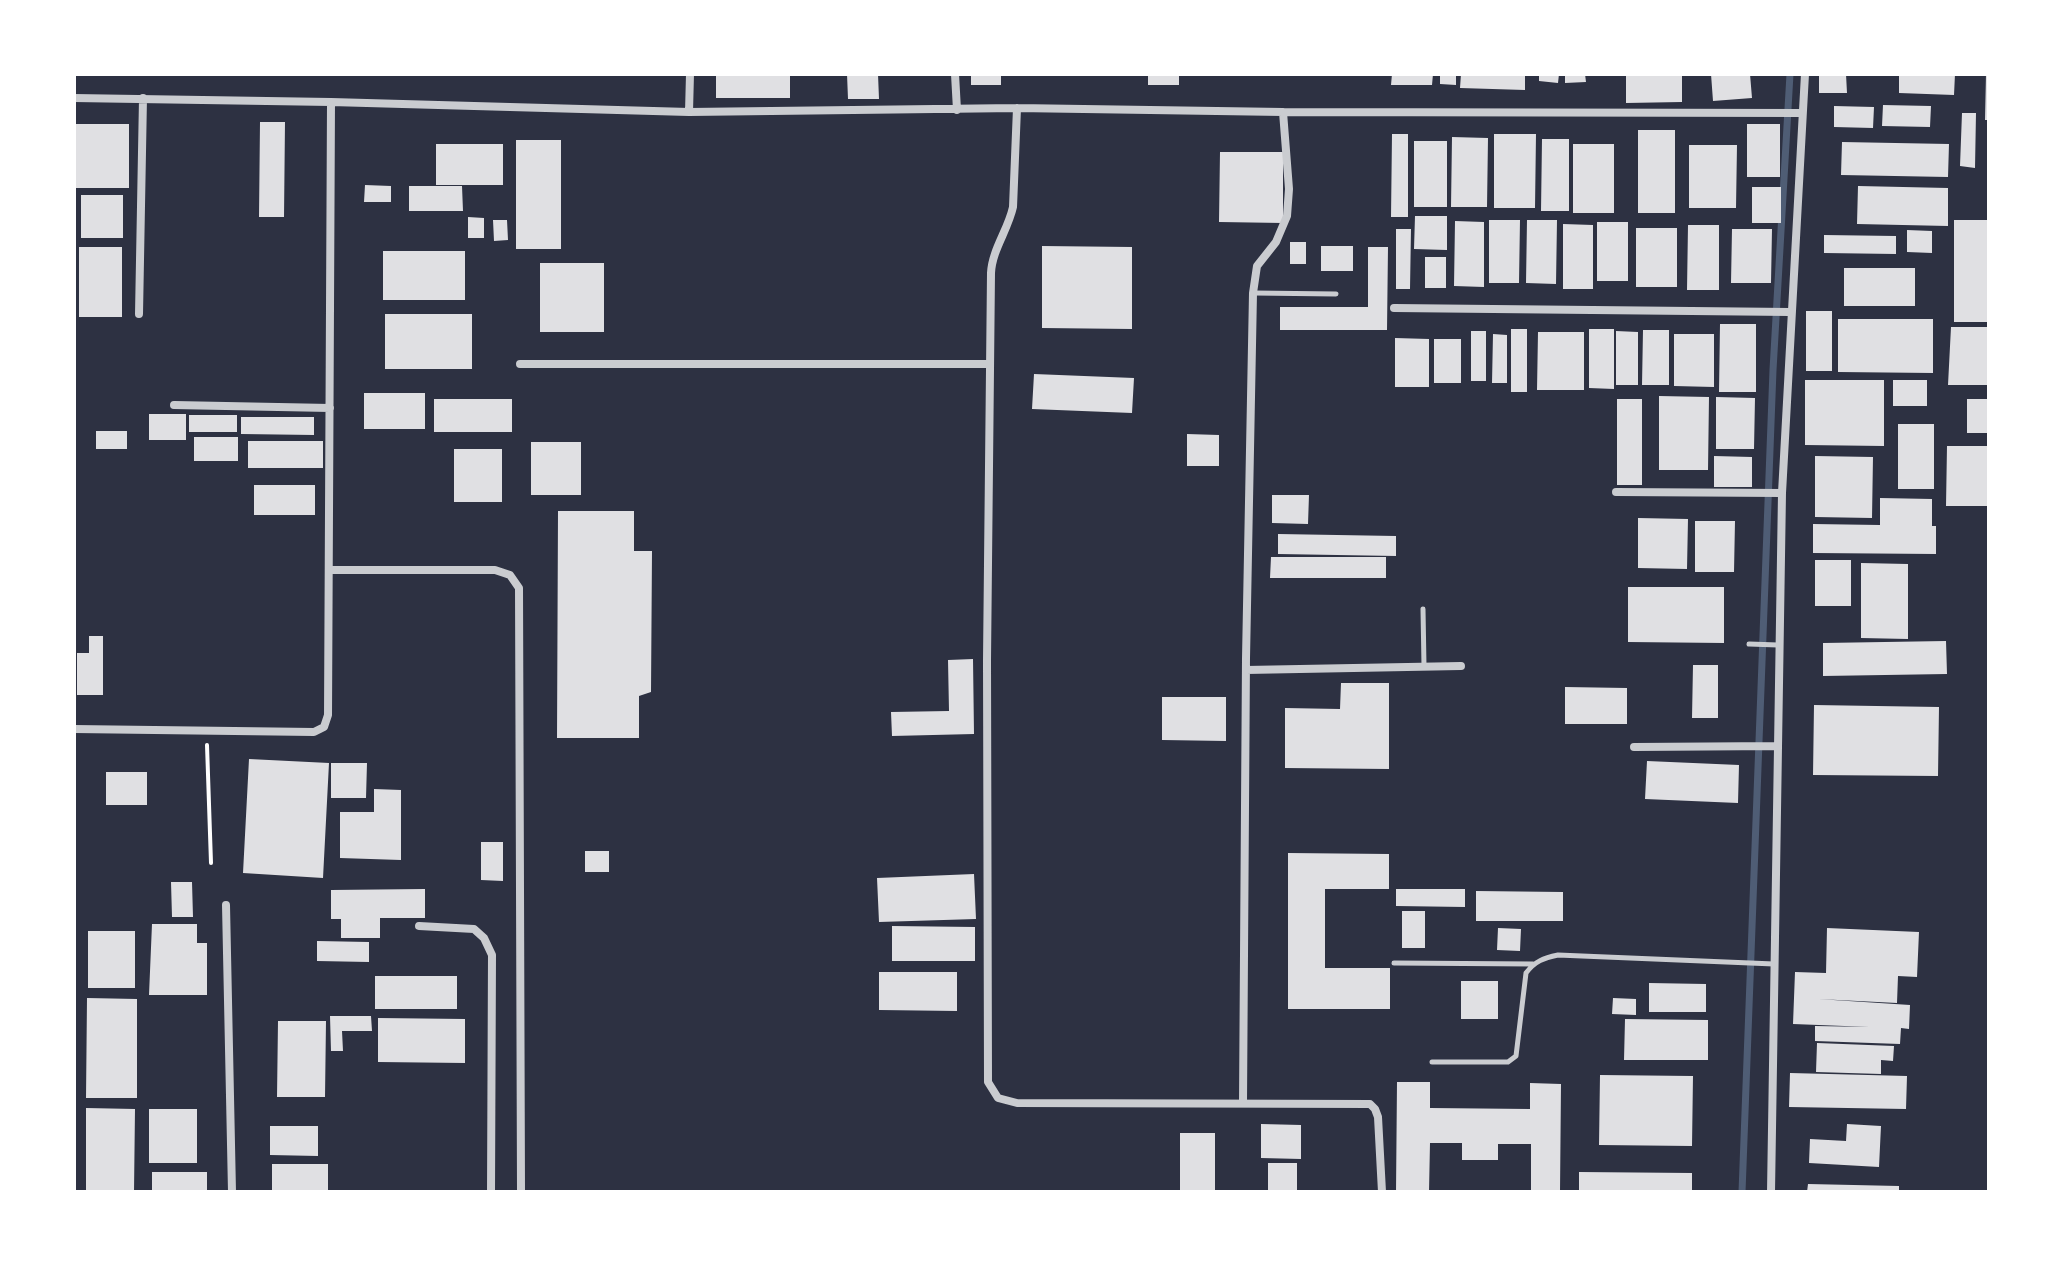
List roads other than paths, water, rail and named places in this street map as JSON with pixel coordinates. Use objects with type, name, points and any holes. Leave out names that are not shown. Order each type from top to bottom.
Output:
[{"type":"street","points":[[689,112],[690,74]]},
{"type":"street","points":[[955,74],[957,110]]},
{"type":"street","points":[[1771,1192],[1778,746],[1774,645],[1774,493],[1781,311],[1798,113],[1805,74]]},
{"type":"street","points":[[74,98],[689,112],[1017,108],[1798,113]]},
{"type":"street","points":[[139,314],[143,98]]},
{"type":"street","points":[[74,729],[314,732],[324,727],[328,715],[330,570],[331,102]]},
{"type":"street","points":[[1017,108],[1013,207],[1010,222],[991,264],[987,660],[988,1082],[998,1098],[1017,1103],[1370,1104],[1378,1117],[1382,1192]]},
{"type":"street","points":[[1243,1102],[1253,293],[1257,266],[1276,242],[1287,216],[1289,189],[1283,112]]},
{"type":"street","points":[[1394,308],[1781,311]]},
{"type":"street","points":[[520,364],[989,364]]},
{"type":"street","points":[[174,405],[330,408]]},
{"type":"street","points":[[1616,492],[1774,493]]},
{"type":"street","points":[[330,570],[495,570],[510,575],[519,588],[521,1192]]},
{"type":"street","points":[[1246,670],[1461,666]]},
{"type":"street","points":[[1634,747],[1778,746]]},
{"type":"street","points":[[226,905],[232,1192]]},
{"type":"street","points":[[419,926],[474,929],[484,938],[492,955],[491,1192]]},
{"type":"lane","points":[[1253,293],[1336,294]]},
{"type":"lane","points":[[1423,609],[1424,666]]},
{"type":"lane","points":[[1749,644],[1774,645]]},
{"type":"lane","points":[[1394,963],[1533,964],[1558,955],[1774,964]]},
{"type":"lane","points":[[1432,1062],[1508,1062],[1516,1056],[1526,973],[1533,964]]},
{"type":"waterway","points":[[1742,1192],[1773,370],[1790,74]]}]
